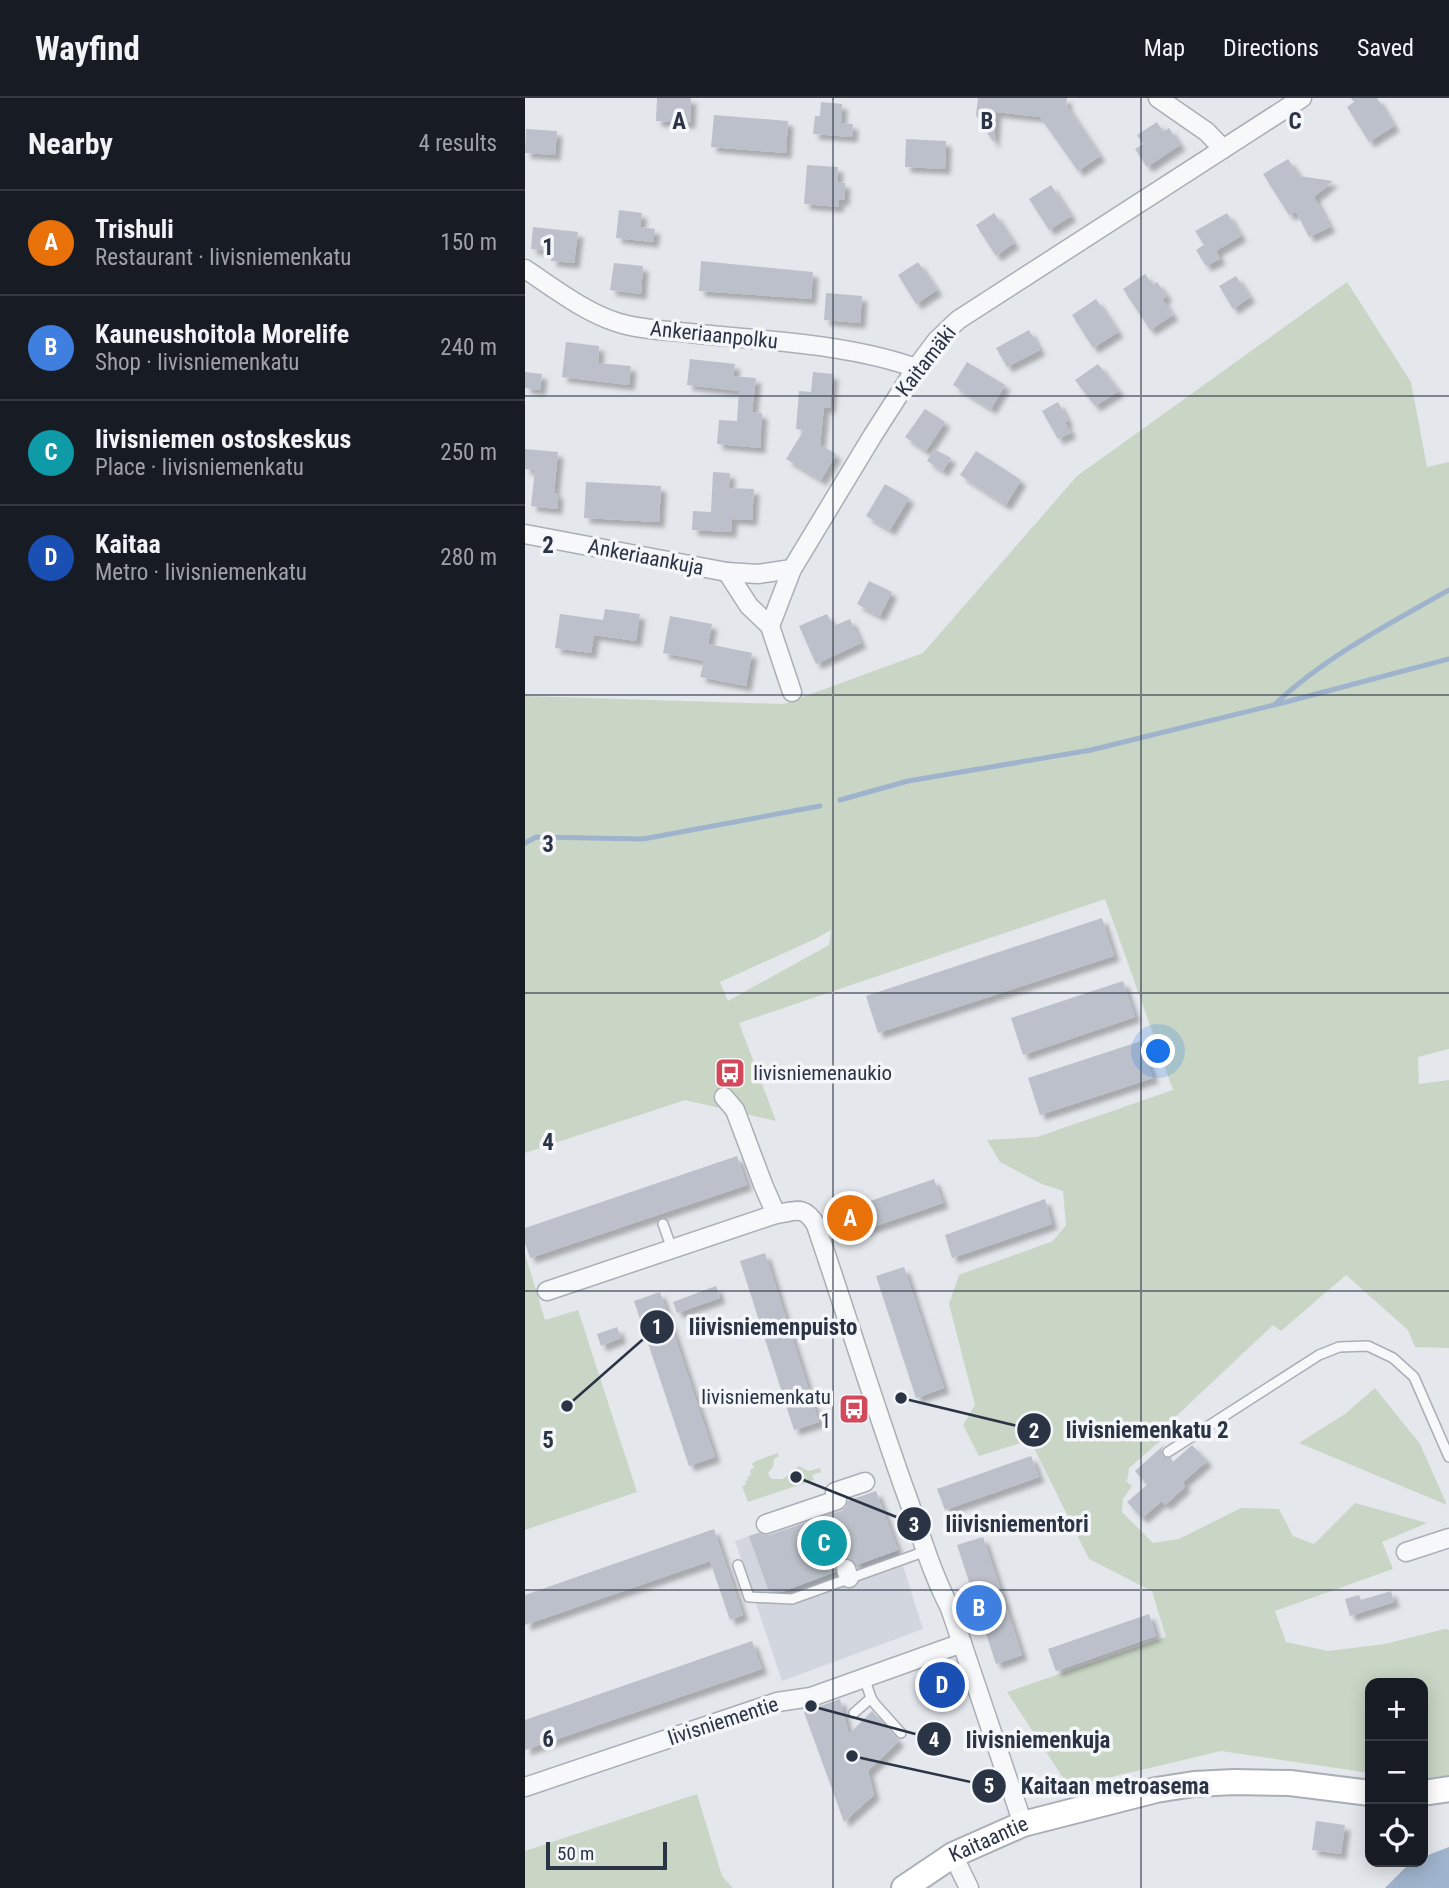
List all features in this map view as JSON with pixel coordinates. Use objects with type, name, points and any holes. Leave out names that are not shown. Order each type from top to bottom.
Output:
[{"type":"main road","name":"Kaitaantie","points":[[904,1888],[953,1855],[1023,1824],[1156,1790],[1194,1784],[1235,1782],[1290,1783],[1365,1792]]},
{"type":"main road","points":[[1428,1792],[1449,1789]]},
{"type":"street","points":[[1158,98],[1207,132],[1223,149]]},
{"type":"street","name":"Kaitamäki","points":[[770,626],[792,569],[873,435],[937,340],[958,320],[1302,98]]},
{"type":"street","name":"Ankeriaanpolku","points":[[525,269],[589,311],[620,324],[729,338],[813,345],[893,359],[916,368]]},
{"type":"street","name":"Ankeriaankuja","points":[[525,534],[727,572],[758,574],[792,569]]},
{"type":"street","name":"Ankeriaankuja","points":[[727,572],[749,606],[770,626]]},
{"type":"street","points":[[770,626],[792,692]]},
{"type":"street","points":[[724,1097],[735,1110],[776,1214]]},
{"type":"street","points":[[547,1291],[776,1214],[800,1210],[810,1214],[939,1588],[950,1608],[1023,1824]]},
{"type":"street","points":[[766,1524],[824,1507],[837,1500],[835,1492],[865,1482]]},
{"type":"street","points":[[1406,1552],[1449,1538]]},
{"type":"street","name":"Iivisniementie","points":[[525,1787],[777,1702],[811,1697],[962,1643]]},
{"type":"street","points":[[953,1855],[969,1888]]},
{"type":"lane","points":[[663,1224],[672,1249]]},
{"type":"lane","points":[[1168,1452],[1319,1355],[1339,1347],[1368,1346],[1393,1358],[1414,1377],[1449,1457]]},
{"type":"lane","points":[[738,1565],[749,1597],[792,1599],[847,1574],[926,1551]]},
{"type":"lane","points":[[864,1677],[871,1698],[901,1733]]},
{"type":"lane","points":[[854,1713],[871,1698]]},
{"type":"shaded area","points":[[876,1491],[923,1629],[782,1681],[735,1541]]},
{"type":"green space","points":[[1347,282],[1411,382],[1427,467],[1449,462],[1449,1049],[1418,1057],[1419,1084],[1449,1080],[1449,1348],[1415,1347],[1408,1330],[1346,1275],[1281,1331],[1273,1325],[1170,1422],[1174,1429],[1129,1468],[1126,1481],[1132,1486],[1123,1499],[1122,1512],[1153,1543],[1179,1539],[1241,1508],[1279,1509],[1293,1536],[1314,1544],[1355,1503],[1427,1523],[1382,1542],[1393,1569],[1275,1611],[1286,1642],[1328,1651],[1385,1644],[1449,1630],[1449,1778],[1428,1780],[1428,1678],[1365,1678],[1365,1772],[1221,1751],[1069,1787],[1007,1692],[1166,1637],[1152,1591],[1089,1559],[1030,1440],[979,1456],[963,1425],[975,1405],[949,1304],[959,1275],[1053,1241],[1066,1225],[1063,1191],[1042,1184],[1000,1162],[987,1140],[1037,1137],[1173,1090],[1105,899],[739,1023],[776,1121],[685,1100],[525,1153],[525,696],[784,704],[923,653],[1077,476]],"holes":[[[831,930],[829,945],[728,1001],[720,982]]]},
{"type":"green space","points":[[525,1254],[545,1320],[578,1310],[637,1492],[525,1530]]},
{"type":"green space","points":[[1375,1388],[1420,1444],[1447,1505],[1299,1443],[1345,1414]]},
{"type":"green space","points":[[777,1453],[779,1456],[774,1459],[773,1467],[768,1473],[771,1479],[783,1479],[799,1466],[808,1471],[820,1468],[821,1472],[812,1475],[814,1480],[748,1502],[742,1486],[746,1485],[747,1477],[751,1475],[750,1470],[754,1468],[752,1464]]},
{"type":"green space","points":[[697,1794],[722,1876],[733,1888],[525,1888],[525,1851]]},
{"type":"water","points":[[1449,1847],[1449,1888],[1385,1888],[1406,1867],[1428,1867],[1428,1855]]},
{"type":"building","points":[[657,98],[691,98],[690,123],[656,121]]},
{"type":"building","points":[[978,98],[1067,98],[1066,105],[1100,156],[1078,171],[1040,117],[996,112],[994,143],[976,115]]},
{"type":"building","points":[[1351,98],[1377,98],[1394,126],[1369,142],[1347,107],[1354,102]]},
{"type":"building","points":[[821,102],[842,104],[841,123],[853,124],[852,137],[813,134],[815,116],[820,116]]},
{"type":"building","points":[[714,115],[788,121],[786,153],[711,147]]},
{"type":"building","points":[[1157,122],[1163,132],[1169,128],[1180,145],[1147,167],[1135,149],[1143,144],[1137,135]]},
{"type":"building","points":[[526,129],[557,131],[555,155],[525,153]]},
{"type":"building","points":[[906,139],[946,141],[945,169],[905,167]]},
{"type":"building","points":[[1288,159],[1299,176],[1333,181],[1314,197],[1330,227],[1309,237],[1296,212],[1289,215],[1263,174]]},
{"type":"building","points":[[807,165],[838,167],[837,182],[845,183],[844,200],[839,200],[838,207],[804,204]]},
{"type":"building","points":[[1051,185],[1071,216],[1049,230],[1029,199]]},
{"type":"building","points":[[619,210],[642,213],[640,227],[655,229],[653,242],[616,238]]},
{"type":"building","points":[[994,213],[1014,243],[996,256],[976,225]]},
{"type":"building","points":[[1227,213],[1241,236],[1216,251],[1220,259],[1206,266],[1196,250],[1204,245],[1195,231]]},
{"type":"building","points":[[533,227],[578,232],[574,263],[551,261],[552,251],[531,249]]},
{"type":"building","points":[[701,261],[813,272],[811,299],[699,291]]},
{"type":"building","points":[[918,262],[937,290],[916,304],[898,275]]},
{"type":"building","points":[[614,263],[643,266],[641,294],[610,290]]},
{"type":"building","points":[[1145,274],[1153,285],[1157,282],[1167,296],[1162,299],[1173,315],[1150,330],[1123,289]]},
{"type":"building","points":[[1236,276],[1250,297],[1233,309],[1219,286]]},
{"type":"building","points":[[826,293],[862,296],[860,323],[824,320]]},
{"type":"building","points":[[1096,299],[1118,332],[1093,348],[1072,315]]},
{"type":"building","points":[[1029,330],[1040,350],[1007,367],[996,348]]},
{"type":"building","points":[[566,342],[599,346],[598,363],[631,366],[629,385],[562,377]]},
{"type":"building","points":[[690,359],[735,364],[733,376],[756,378],[752,412],[762,413],[760,448],[717,444],[719,420],[737,421],[739,391],[687,385]]},
{"type":"building","points":[[967,362],[1005,385],[991,409],[953,385]]},
{"type":"building","points":[[1098,364],[1119,391],[1095,406],[1075,380]]},
{"type":"building","points":[[525,372],[542,374],[540,390],[525,388]]},
{"type":"building","points":[[813,372],[833,374],[830,408],[824,407],[820,445],[836,454],[821,480],[786,459],[804,430],[796,429],[799,391],[811,392]]},
{"type":"building","points":[[1058,402],[1071,433],[1058,439],[1042,411]]},
{"type":"building","points":[[925,409],[945,422],[926,451],[905,437]]},
{"type":"building","points":[[525,449],[558,452],[554,493],[558,493],[557,509],[531,506],[535,470],[525,469]]},
{"type":"building","points":[[934,449],[951,458],[943,471],[927,461]]},
{"type":"building","points":[[976,451],[1021,480],[1006,505],[960,475]]},
{"type":"building","points":[[713,472],[730,473],[729,488],[754,489],[752,520],[732,519],[731,532],[692,530],[693,511],[711,512]]},
{"type":"building","points":[[586,482],[661,486],[659,522],[584,518]]},
{"type":"building","points":[[885,484],[909,498],[890,530],[866,516]]},
{"type":"building","points":[[869,581],[892,592],[880,616],[857,604]]},
{"type":"building","points":[[605,609],[640,614],[636,641],[594,635],[591,653],[555,648],[560,614],[603,620]]},
{"type":"building","points":[[827,614],[833,626],[850,619],[861,643],[816,664],[799,626]]},
{"type":"building","points":[[670,616],[712,624],[708,644],[752,653],[746,686],[700,677],[704,661],[663,653]]},
{"type":"building","points":[[1102,918],[1114,956],[878,1033],[866,996]]},
{"type":"building","points":[[1123,981],[1135,1017],[1023,1055],[1011,1018]]},
{"type":"building","points":[[1141,1041],[1153,1078],[1040,1115],[1028,1078]]},
{"type":"building","points":[[737,1156],[747,1185],[530,1258],[525,1243],[525,1228]]},
{"type":"building","points":[[934,1179],[943,1203],[852,1234],[844,1210]]},
{"type":"building","points":[[1045,1199],[1052,1224],[952,1258],[945,1235]]},
{"type":"building","points":[[765,1253],[819,1422],[794,1430],[740,1261]]},
{"type":"building","points":[[904,1267],[944,1388],[916,1398],[876,1276]]},
{"type":"building","points":[[716,1286],[720,1298],[677,1313],[673,1302]]},
{"type":"building","points":[[660,1292],[715,1457],[689,1466],[634,1301]]},
{"type":"building","points":[[617,1327],[621,1338],[601,1346],[597,1334]]},
{"type":"building","points":[[1164,1445],[1162,1455],[1171,1458],[1173,1462],[1192,1445],[1207,1461],[1183,1482],[1185,1487],[1165,1505],[1162,1501],[1142,1518],[1127,1502],[1147,1485],[1135,1471]]},
{"type":"building","points":[[1031,1456],[1039,1477],[945,1510],[937,1489]]},
{"type":"building","points":[[876,1491],[898,1550],[857,1565],[853,1560],[843,1558],[837,1562],[835,1572],[782,1592],[769,1591],[749,1536],[759,1533],[770,1535],[841,1511],[848,1501]]},
{"type":"building","points":[[714,1529],[743,1615],[730,1620],[710,1561],[525,1625],[525,1595]]},
{"type":"building","points":[[983,1537],[1022,1655],[996,1664],[957,1545]]},
{"type":"building","points":[[1391,1591],[1394,1602],[1350,1616],[1345,1599],[1359,1595],[1361,1600]]},
{"type":"building","points":[[1149,1614],[1156,1636],[1056,1671],[1048,1649]]},
{"type":"building","points":[[752,1641],[762,1669],[525,1750],[525,1720]]},
{"type":"building","points":[[840,1699],[849,1734],[872,1711],[899,1741],[868,1771],[874,1795],[844,1822],[804,1712]]},
{"type":"building","points":[[1316,1821],[1345,1825],[1341,1854],[1312,1850]]},
{"type":"waterway","points":[[1276,703],[1337,656],[1449,590]]},
{"type":"waterway","points":[[840,800],[908,781],[1091,750],[1449,659]]},
{"type":"waterway","points":[[525,843],[536,837],[643,839],[820,806]]},
{"type":"tunnel","points":[[824,1509],[846,1569]]},
{"type":"place","name":"Iivisniemenaukio","points":[[730,1073]]},
{"type":"place","name":"Trishuli","points":[[850,1218]]},
{"type":"place","name":"Iivisniemenkatu 2","points":[[901,1398]]},
{"type":"place","name":"Iiivisniemenpuisto","points":[[567,1406]]},
{"type":"place","name":"Iivisniemenkatu 1","points":[[854,1409]]},
{"type":"place","name":"Iiivisniementori","points":[[796,1477]]},
{"type":"place","name":"Iivisniemen ostoskeskus","points":[[824,1543]]},
{"type":"place","name":"Kauneushoitola Morelife","points":[[979,1608]]},
{"type":"place","name":"Kaitaa","points":[[942,1685]]},
{"type":"place","name":"Iivisniemenkuja","points":[[811,1706]]},
{"type":"place","name":"Kaitaan metroasema","points":[[852,1756]]}]
